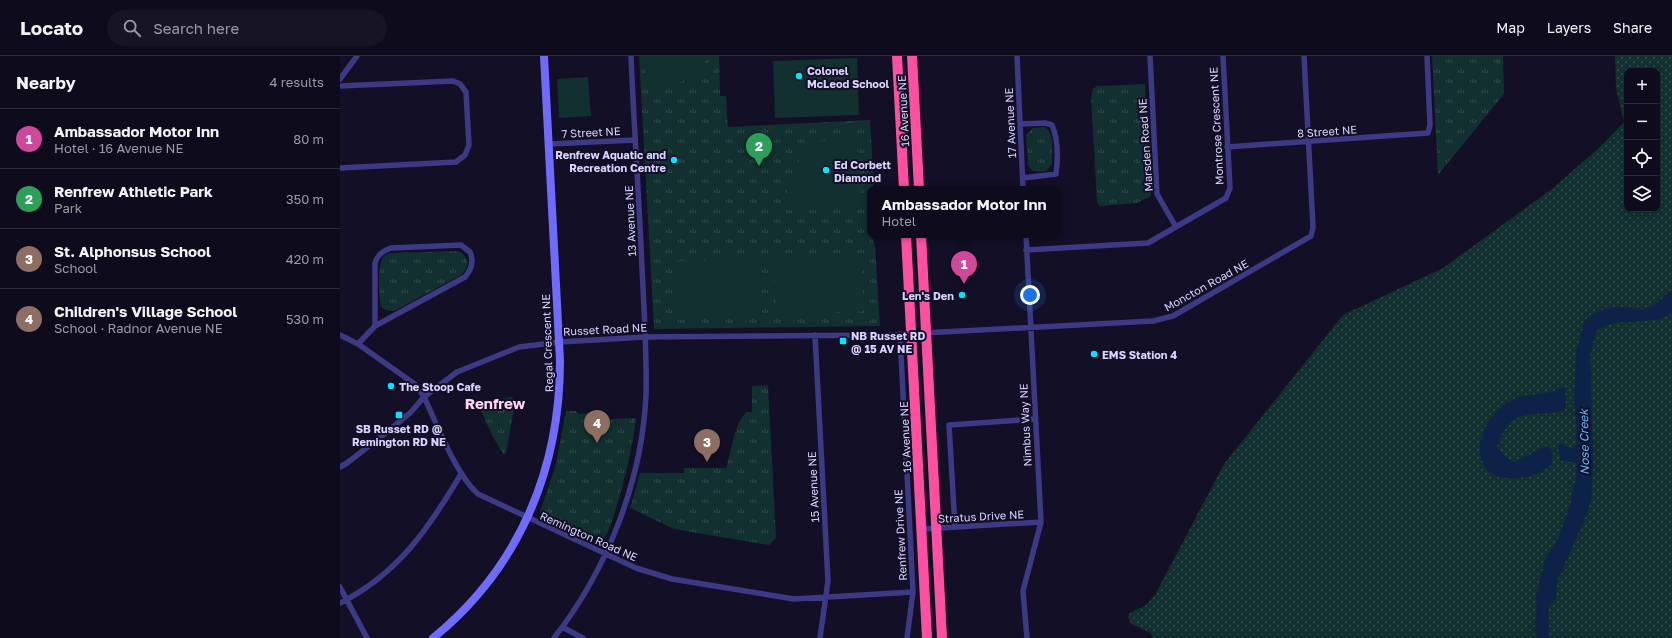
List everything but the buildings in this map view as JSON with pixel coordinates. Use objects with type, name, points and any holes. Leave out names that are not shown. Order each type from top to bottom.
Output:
[{"type":"highway","name":"16 Avenue NE","points":[[896,56],[904,186]]},
{"type":"highway","name":"16 Avenue NE","points":[[912,56],[919,186]]},
{"type":"highway","name":"16 Avenue NE","points":[[906,238],[923,529],[927,638]]},
{"type":"highway","points":[[921,238],[942,638]]},
{"type":"street","points":[[340,80],[357,56]]},
{"type":"street","name":"Regal Crescent NE","points":[[433,638],[470,604],[508,554],[528,518],[544,476],[555,432],[560,400],[560,342],[544,56]]},
{"type":"street","name":"13 Avenue NE","points":[[554,638],[586,590],[606,553],[622,511],[632,478],[639,446],[646,396],[645,337],[631,56]]},
{"type":"street","name":"17 Avenue NE","points":[[1017,56],[1024,186]]},
{"type":"street","name":"Marsden Road NE","points":[[1150,56],[1157,194],[1176,228]]},
{"type":"street","name":"Montrose Crescent NE","points":[[1026,250],[1143,244],[1152,242],[1226,198],[1229,193],[1223,56]]},
{"type":"street","points":[[1304,56],[1309,142]]},
{"type":"street","name":"8 Street NE","points":[[1227,147],[1428,133],[1430,126],[1427,56]]},
{"type":"street","points":[[340,86],[453,81],[460,84],[466,92],[469,146],[465,155],[456,162],[340,168]]},
{"type":"street","points":[[1020,124],[1045,123],[1052,125],[1056,139],[1056,174],[1023,178]]},
{"type":"street","name":"7 Street NE","points":[[549,144],[635,140]]},
{"type":"street","name":"Moncton Road NE","points":[[911,333],[1153,321],[1166,318],[1186,310],[1311,236],[1313,227],[1309,142]]},
{"type":"street","points":[[1026,238],[1030,327]]},
{"type":"street","points":[[358,344],[375,326],[465,277],[473,262],[470,252],[461,245],[391,248],[384,251],[377,258],[375,265],[375,326]]},
{"type":"street","name":"Nimbus Way NE","points":[[1027,638],[1023,590],[1041,522],[1030,327]]},
{"type":"street","name":"Russet Road NE","points":[[340,467],[411,412],[424,397],[457,372],[519,347],[560,342],[645,337],[911,333]]},
{"type":"street","name":"Renfrew Drive NE","points":[[900,334],[913,592],[907,638]]},
{"type":"street","name":"Remington Road NE","points":[[340,335],[358,344],[412,383],[424,397],[461,474],[469,487],[478,494],[636,568],[679,581],[782,598],[913,592]]},
{"type":"street","name":"15 Avenue NE","points":[[815,335],[828,581],[820,638]]},
{"type":"street","points":[[955,527],[949,425],[1035,419]]},
{"type":"street","points":[[340,603],[362,590],[403,557],[422,536],[461,474]]},
{"type":"street","name":"Stratus Drive NE","points":[[923,529],[1041,522]]},
{"type":"street","points":[[340,587],[367,638]]},
{"type":"street","points":[[562,627],[583,638]]},
{"type":"green space","points":[[639,56],[719,56],[720,96],[726,96],[728,127],[870,120],[874,186],[867,186],[867,238],[872,238],[875,245],[880,326],[654,329]]},
{"type":"green space","points":[[645,56],[709,56],[690,77],[674,85],[665,87],[646,87]]},
{"type":"green space","points":[[1432,56],[1503,56],[1504,94],[1438,175]]},
{"type":"green space","points":[[1615,56],[1672,56],[1672,638],[1152,638],[1151,633],[1131,624],[1128,617],[1130,613],[1146,605],[1155,595],[1224,464],[1343,315],[1443,268],[1552,189],[1601,146],[1624,122],[1616,88]]},
{"type":"green space","points":[[857,58],[859,115],[775,118],[773,61]]},
{"type":"green space","points":[[588,77],[591,116],[559,118],[557,79]]},
{"type":"green space","points":[[1145,84],[1151,196],[1137,203],[1100,206],[1097,202],[1091,97],[1093,89],[1097,86]]},
{"type":"green space","points":[[1044,127],[1048,129],[1050,133],[1052,164],[1046,171],[1040,172],[1031,169],[1028,165],[1026,135],[1033,128]]},
{"type":"green space","name":"Ed Corbett Diamond","points":[[858,134],[861,203],[856,208],[787,210],[791,179],[796,166],[804,155],[814,146],[827,139],[841,135]]},
{"type":"green space","points":[[458,251],[465,256],[467,262],[466,269],[461,275],[394,311],[389,311],[382,308],[379,292],[379,276],[382,258],[389,253]]},
{"type":"green space","points":[[861,253],[863,311],[776,315],[773,256]]},
{"type":"green space","points":[[759,257],[762,315],[675,320],[672,262]]},
{"type":"green space","points":[[768,385],[776,538],[769,545],[674,529],[630,508],[640,473],[684,473],[684,468],[726,468],[735,432],[741,418],[746,412],[752,412],[752,386]]},
{"type":"green space","points":[[512,397],[515,403],[506,454],[504,455],[493,437],[481,411],[490,404]]},
{"type":"green space","points":[[566,411],[576,411],[579,414],[597,412],[599,427],[609,423],[610,419],[636,418],[630,455],[621,491],[611,525],[603,540],[540,513],[556,464]]},
{"type":"water","name":"Nose Creek","points":[[1672,289],[1672,313],[1662,318],[1652,320],[1611,324],[1596,332],[1590,355],[1593,462],[1591,499],[1588,511],[1558,579],[1555,600],[1549,604],[1548,607],[1549,638],[1537,638],[1535,626],[1537,608],[1536,596],[1546,557],[1557,541],[1570,506],[1576,478],[1576,463],[1560,460],[1558,447],[1559,443],[1572,449],[1577,445],[1575,438],[1577,432],[1574,398],[1576,353],[1585,320],[1599,311],[1615,307],[1644,310],[1655,305]]},
{"type":"water","points":[[1565,388],[1566,405],[1564,410],[1520,417],[1506,427],[1498,444],[1499,450],[1514,462],[1547,446],[1552,451],[1552,464],[1540,472],[1525,477],[1506,478],[1492,474],[1484,465],[1480,452],[1481,439],[1487,425],[1497,412],[1517,398],[1549,393]]},
{"type":"place","name":"Colonel McLeod School","points":[[799,76]]},
{"type":"place","name":"Renfrew Aquatic and Recreation Centre","points":[[674,160]]},
{"type":"place","name":"Renfrew Athletic Park","points":[[759,166]]},
{"type":"place","name":"Ed Corbett Diamond","points":[[826,170]]},
{"type":"place","name":"Ambassador Motor Inn","points":[[964,284]]},
{"type":"place","name":"Len's Den","points":[[962,295]]},
{"type":"place","name":"NB Russet RD @ 15 AV NE","points":[[843,341]]},
{"type":"place","name":"EMS Station 4","points":[[1094,354]]},
{"type":"place","name":"The Stoop Cafe","points":[[391,386]]},
{"type":"place","name":"SB Russet RD @ Remington RD NE","points":[[399,415]]},
{"type":"place","name":"Children's Village School","points":[[597,443]]},
{"type":"place","name":"St. Alphonsus School","points":[[707,462]]},
{"type":"district","name":"Renfrew","points":[[495,403]]}]
